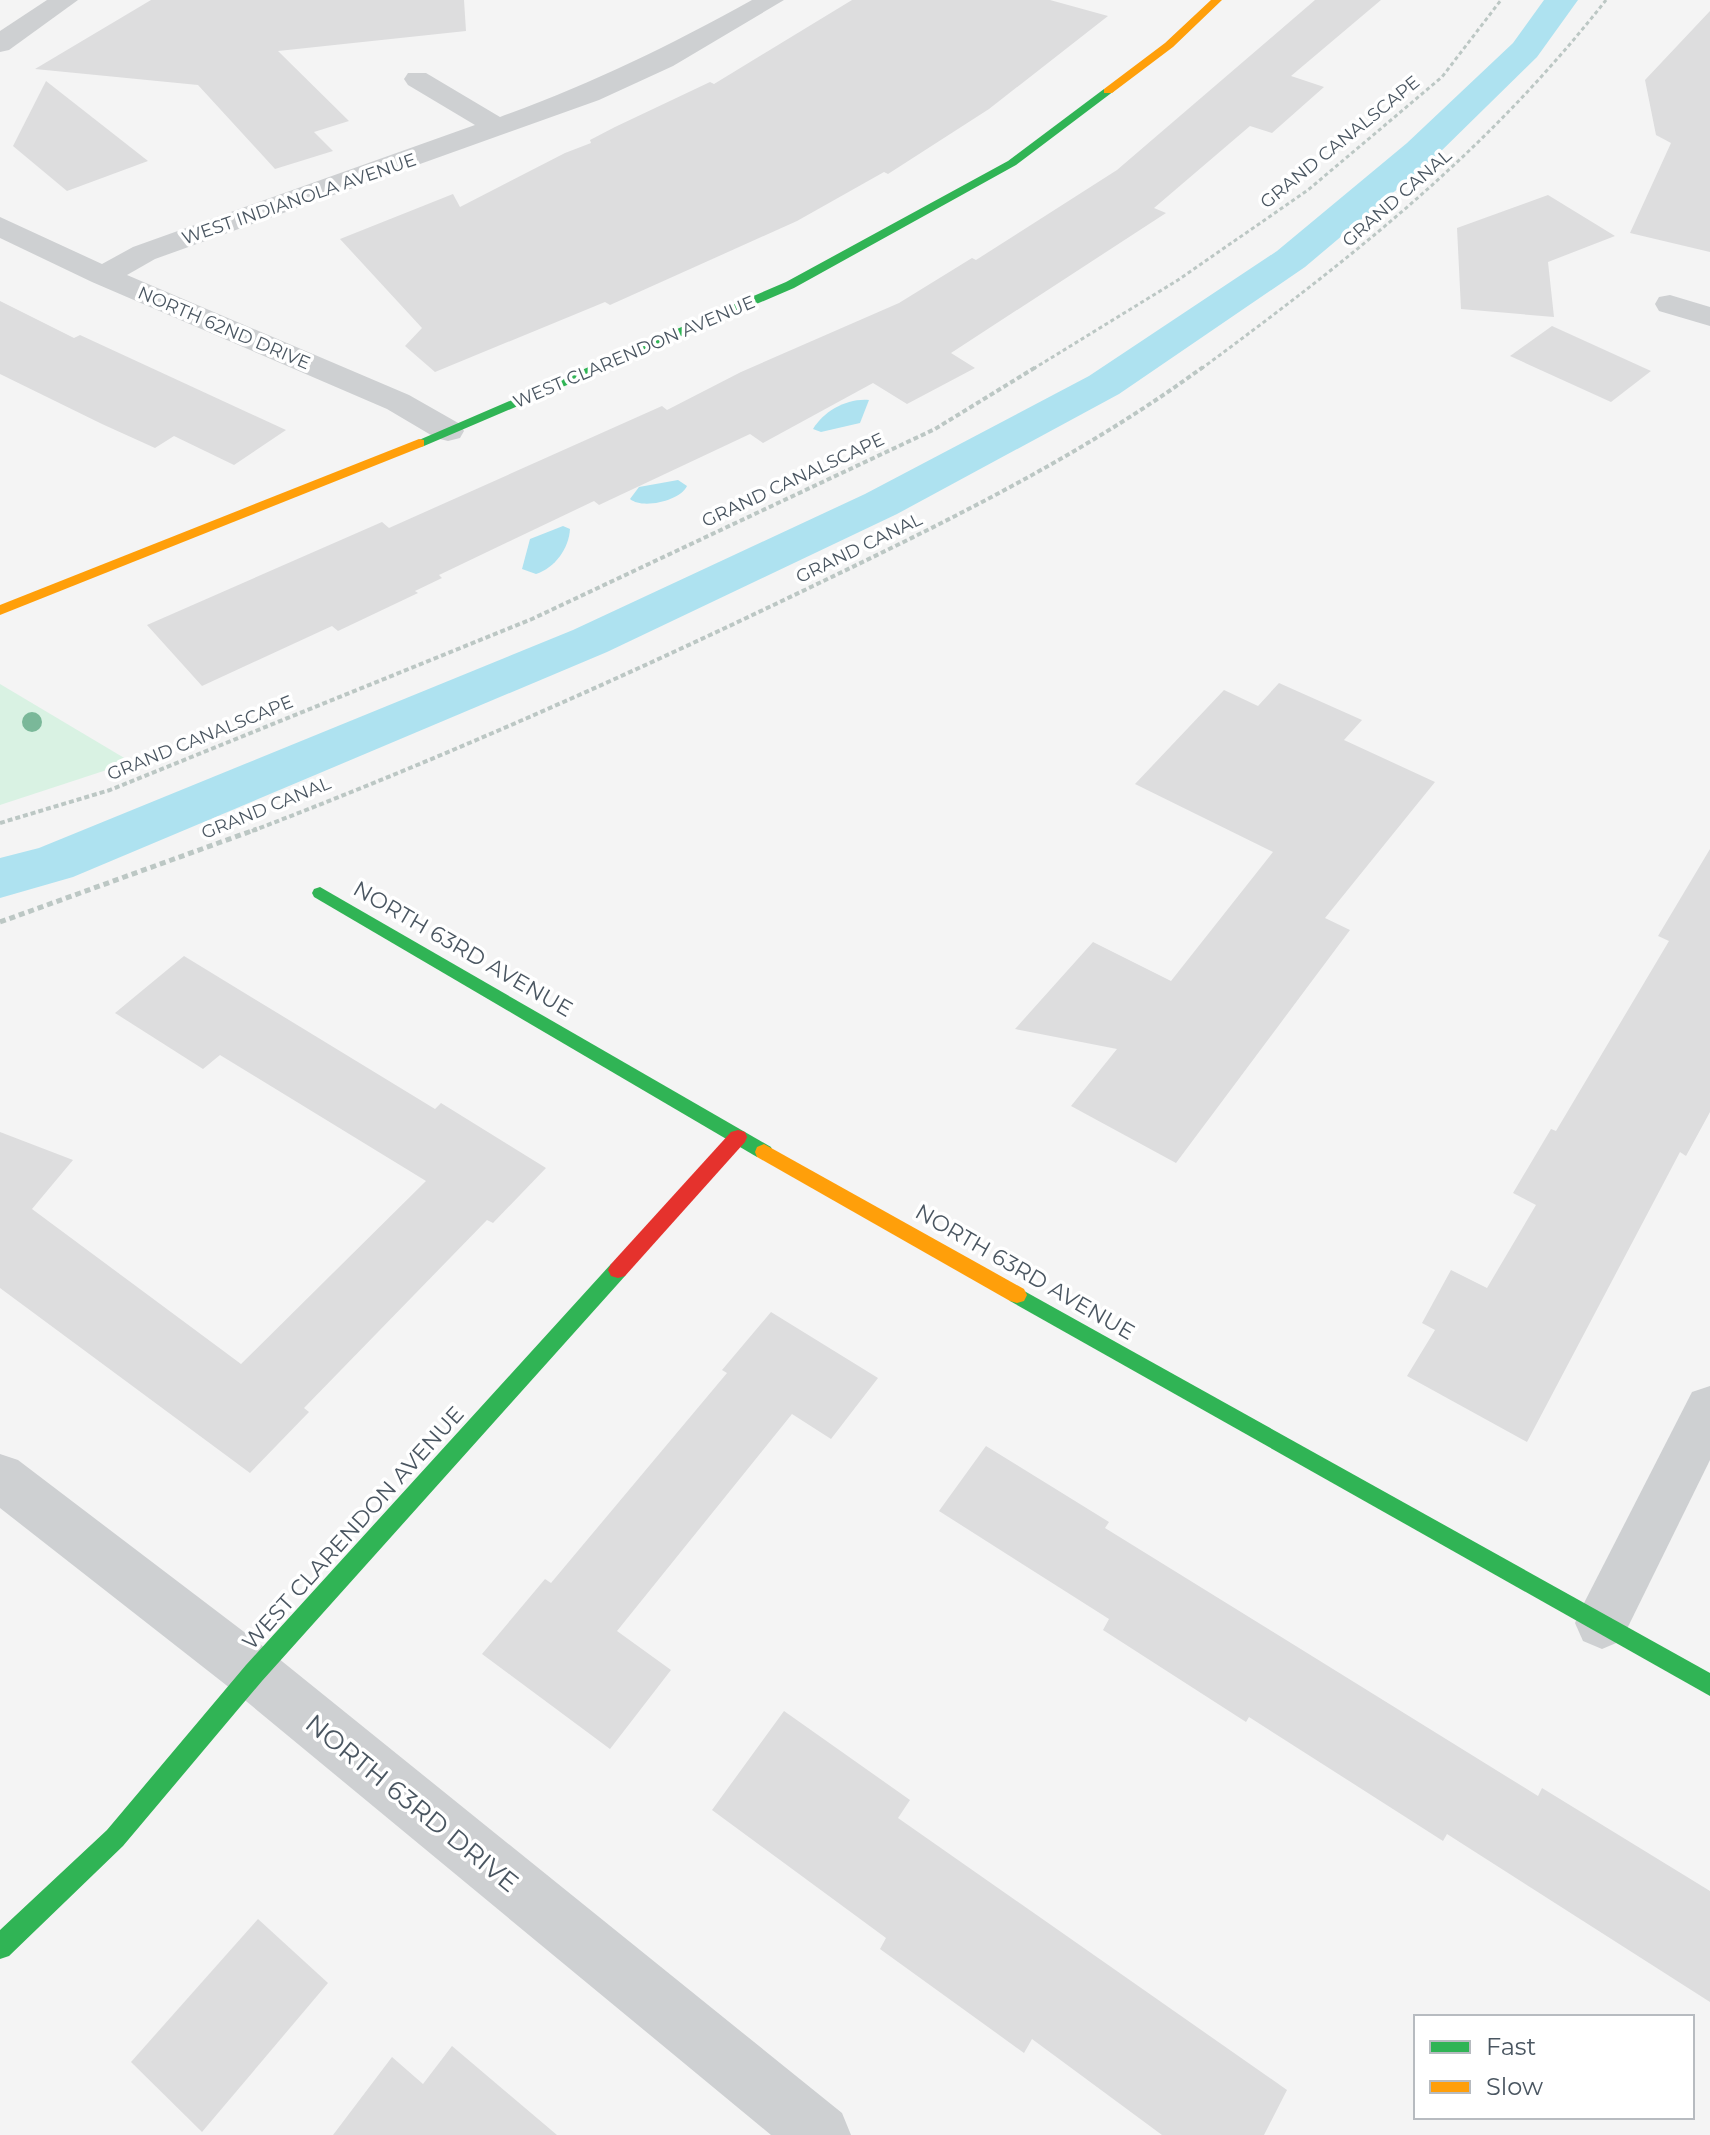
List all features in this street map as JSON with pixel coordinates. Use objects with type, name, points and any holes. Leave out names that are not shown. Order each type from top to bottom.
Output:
[{"type":"street","points":[[0,44],[32,19],[65,0]]},
{"type":"street","name":"WEST INDIANOLA AVENUE","points":[[103,276],[144,253],[589,94],[664,60],[771,0]]},
{"type":"street","name":"WEST CLARENDON AVENUE","points":[[0,610],[448,431],[790,285],[1012,163],[1169,45],[1217,0]]},
{"type":"street","points":[[417,79],[499,128]]},
{"type":"street","name":"NORTH 62ND DRIVE","points":[[0,226],[37,247],[398,402],[448,431]]},
{"type":"street","points":[[1670,304],[1710,317]]},
{"type":"street","name":"NORTH 63RD AVENUE","points":[[320,893],[738,1137],[1710,1685]]},
{"type":"street","name":"WEST CLARENDON AVENUE","points":[[0,1947],[115,1838],[254,1673],[738,1137]]},
{"type":"street","points":[[1602,1623],[1710,1408]]},
{"type":"street","name":"NORTH 63RD DRIVE","points":[[0,1477],[254,1673],[820,2135]]},
{"type":"path","name":"GRAND CANALSCAPE","points":[[0,823],[110,790],[532,619],[935,429],[1178,280],[1308,190],[1442,77],[1501,0]]},
{"type":"path","name":"GRAND CANAL","points":[[0,922],[117,883],[529,719],[698,643],[930,529],[1137,413],[1298,300],[1425,196],[1565,55],[1606,0]]},
{"type":"green space","points":[[0,684],[131,762],[0,805]]},
{"type":"water","points":[[869,400],[860,423],[821,432],[813,429],[837,407],[853,401]]},
{"type":"water","points":[[678,480],[687,486],[670,499],[644,504],[630,499],[639,487]]},
{"type":"water","points":[[563,526],[570,529],[569,536],[555,562],[536,574],[522,569],[530,539]]},
{"type":"building","points":[[151,0],[464,0],[466,31],[278,51],[349,121],[314,132],[333,151],[275,169],[198,85],[35,69]]},
{"type":"building","points":[[852,0],[1050,0],[1108,16],[989,109],[888,174],[884,172],[797,221],[610,305],[605,302],[435,372],[405,346],[422,328],[340,239],[453,194],[460,207],[565,153],[591,143],[590,140],[615,127],[710,82],[714,84]]},
{"type":"building","points":[[1315,0],[1381,0],[1291,76],[1324,87],[1272,133],[1250,126],[1154,208],[1166,213],[951,353],[975,368],[907,404],[873,383],[763,443],[750,434],[599,505],[594,501],[439,575],[442,578],[415,591],[418,593],[338,631],[332,626],[202,686],[147,625],[382,522],[389,528],[662,406],[667,410],[741,372],[899,303],[972,258],[976,260],[1117,170]]},
{"type":"building","points":[[1710,11],[1710,252],[1630,233],[1671,143],[1656,135],[1645,80]]},
{"type":"building","points":[[46,81],[148,161],[67,191],[13,146]]},
{"type":"building","points":[[1548,195],[1615,236],[1548,262],[1554,317],[1461,309],[1457,228]]},
{"type":"building","points":[[0,301],[74,338],[80,335],[286,430],[234,465],[174,436],[155,448],[0,374]]},
{"type":"building","points":[[1552,326],[1651,371],[1611,402],[1510,356]]},
{"type":"building","points":[[1279,683],[1362,720],[1344,740],[1435,782],[1325,918],[1350,930],[1176,1163],[1071,1106],[1117,1049],[1015,1029],[1093,942],[1171,981],[1273,852],[1135,784],[1224,690],[1258,706]]},
{"type":"building","points":[[1710,849],[1710,1112],[1686,1156],[1680,1152],[1527,1442],[1407,1376],[1435,1330],[1422,1323],[1451,1270],[1487,1288],[1536,1205],[1513,1193],[1551,1129],[1556,1131],[1669,941],[1658,936]]},
{"type":"building","points":[[184,956],[435,1109],[441,1103],[546,1168],[493,1223],[487,1220],[304,1408],[309,1412],[250,1473],[0,1288],[0,1132],[73,1160],[32,1209],[241,1364],[426,1181],[220,1055],[203,1069],[115,1013]]},
{"type":"building","points":[[771,1312],[878,1378],[831,1439],[792,1414],[617,1631],[671,1670],[610,1749],[482,1654],[545,1579],[551,1583],[727,1373],[722,1370]]},
{"type":"building","points":[[986,1446],[1109,1522],[1105,1528],[1538,1796],[1542,1788],[1710,1891],[1710,2002],[1447,1834],[1443,1841],[1249,1717],[1246,1722],[1103,1630],[1109,1619],[939,1511]]},
{"type":"building","points":[[784,1711],[910,1800],[898,1818],[1287,2090],[1264,2135],[1162,2135],[1032,2039],[1024,2053],[880,1949],[886,1938],[712,1810]]},
{"type":"building","points":[[258,1919],[328,1983],[202,2132],[131,2062]]},
{"type":"building","points":[[452,2046],[557,2135],[333,2135],[392,2057],[423,2084]]},
{"type":"waterway","points":[[0,878],[54,863],[590,641],[881,504],[1104,385],[1291,259],[1420,151],[1525,50],[1561,0]]},
{"type":"traffic: fast","points":[[419,443],[790,285],[1012,163],[1108,91]]},
{"type":"traffic: fast","points":[[320,893],[764,1152]]},
{"type":"traffic: fast","points":[[0,1947],[115,1838],[254,1673],[618,1270]]},
{"type":"traffic: fast","points":[[1017,1295],[1710,1685]]},
{"type":"traffic: slow","points":[[1108,91],[1169,45],[1217,0]]},
{"type":"traffic: slow","points":[[0,610],[419,443]]},
{"type":"traffic: slow","points":[[764,1152],[1017,1295]]},
{"type":"traffic: jam","points":[[618,1270],[738,1137]]}]
